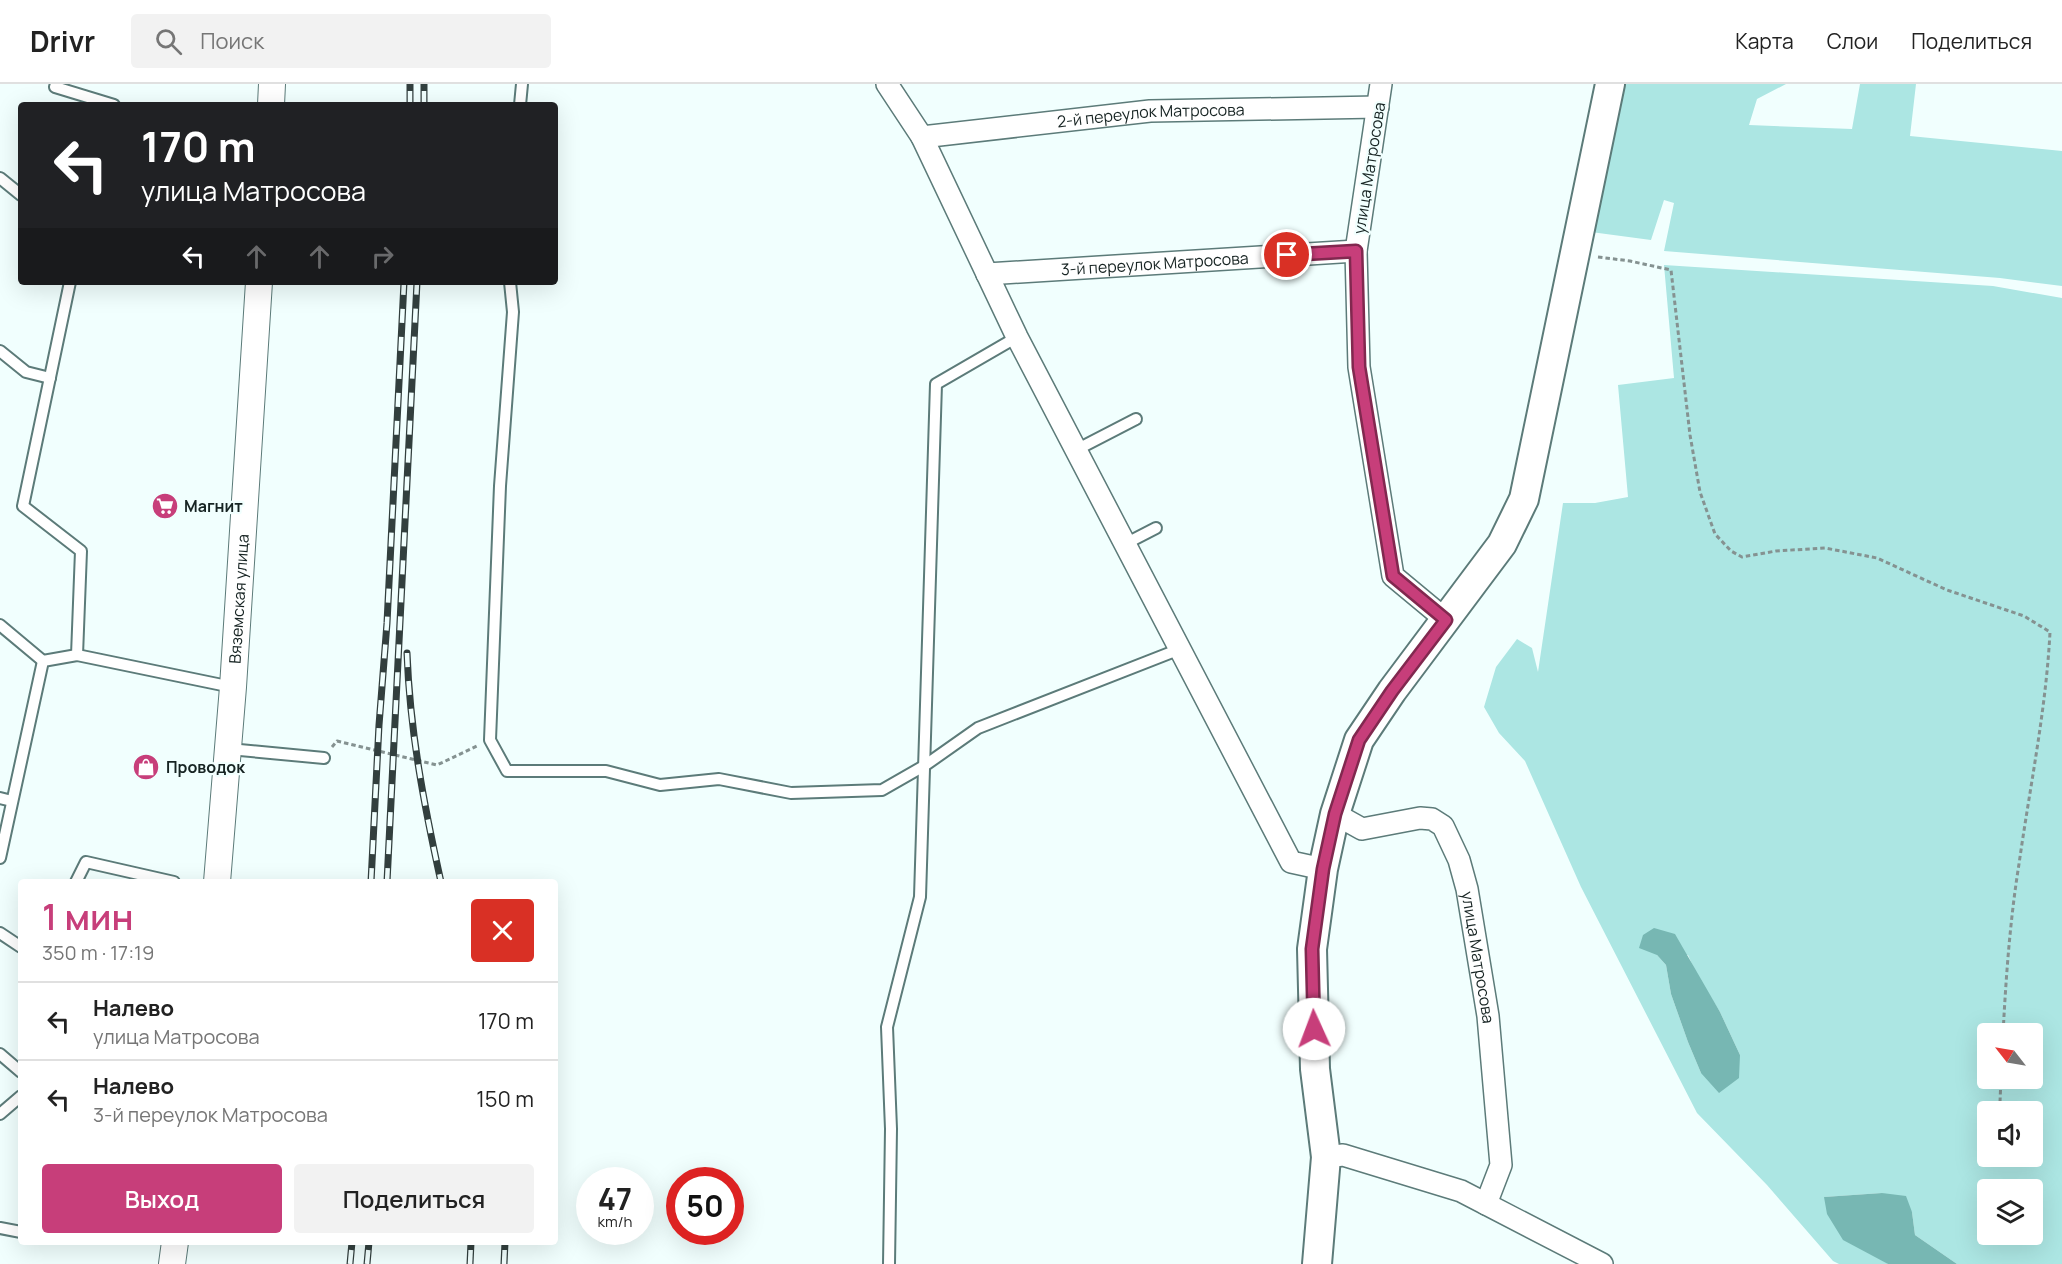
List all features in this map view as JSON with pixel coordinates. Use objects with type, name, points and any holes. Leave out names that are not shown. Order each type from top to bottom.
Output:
[{"type":"main road","points":[[1317,1264],[1326,1157],[1315,1069],[1312,949],[1323,869],[1335,814],[1359,740],[1392,691],[1502,544],[1524,499],[1610,84]]},
{"type":"street","points":[[271,102],[272,84]]},
{"type":"street","points":[[887,84],[922,137],[1017,337],[1291,862],[1323,869]]},
{"type":"street","name":"улица Матросова","points":[[1381,84],[1356,251],[1359,367],[1393,576],[1446,620]]},
{"type":"street","name":"2-й переулок Матросова","points":[[922,137],[1150,111],[1378,107]]},
{"type":"street","name":"3-й переулок Матросова","points":[[987,274],[1356,251]]},
{"type":"street","name":"Вяземская улица","points":[[218,879],[259,285]]},
{"type":"street","name":"улица Матросова","points":[[1335,814],[1362,829],[1420,818],[1432,819],[1443,826],[1459,860],[1467,889],[1488,1016],[1501,1165],[1486,1204]]},
{"type":"street","points":[[1326,1157],[1343,1155],[1461,1191],[1602,1264]]},
{"type":"street","points":[[172,1264],[175,1245]]},
{"type":"lane","points":[[56,84],[55,87],[104,102]]},
{"type":"lane","points":[[520,102],[522,84]]},
{"type":"lane","points":[[0,177],[18,192]]},
{"type":"lane","points":[[69,285],[23,506],[81,551],[77,655]]},
{"type":"lane","points":[[510,285],[513,312],[500,486],[490,740],[507,771],[606,771],[660,785],[719,779],[791,793],[882,790],[924,766],[978,728],[1180,649]]},
{"type":"lane","points":[[889,1264],[891,1130],[887,1027],[920,897],[936,384],[1017,337]]},
{"type":"lane","points":[[0,351],[26,372],[50,378]]},
{"type":"lane","points":[[1076,450],[1136,419]]},
{"type":"lane","points":[[1125,544],[1156,528]]},
{"type":"lane","points":[[0,625],[43,661],[77,655],[233,687]]},
{"type":"lane","points":[[0,858],[43,661]]},
{"type":"lane","points":[[228,749],[324,758]]},
{"type":"lane","points":[[0,798],[12,801]]},
{"type":"lane","points":[[78,879],[86,862],[161,879]]},
{"type":"lane","points":[[0,933],[18,945]]},
{"type":"lane","points":[[0,1054],[18,1069]]},
{"type":"lane","points":[[0,1114],[18,1099]]},
{"type":"lane","points":[[0,1228],[18,1231]]},
{"type":"path","points":[[1575,255],[1630,261],[1671,270],[1690,435],[1700,492],[1715,534],[1731,552],[1742,557],[1776,551],[1826,548],[1877,558],[1947,590],[2024,616],[2050,632],[2048,677],[2041,734],[2018,865],[2005,1023]]},
{"type":"path","points":[[324,758],[336,741],[436,765],[490,740]]},
{"type":"shaded area","points":[[1622,84],[1786,84],[1757,99],[1749,125],[1852,129],[1860,84],[1916,84],[1910,136],[2062,151],[2062,286],[2000,278],[1664,251],[1674,203],[1664,200],[1651,240],[1591,232]]},
{"type":"shaded area","points":[[1664,265],[1993,286],[2062,298],[2062,1264],[1957,1264],[1915,1235],[1912,1212],[1882,1193],[1824,1197],[1888,1264],[1839,1264],[1833,1261],[1767,1185],[1697,1113],[1581,887],[1525,761],[1499,733],[1484,707],[1496,667],[1517,639],[1532,648],[1538,672],[1563,503],[1595,503],[1628,497],[1618,385],[1674,378]],"holes":[[[1657,955],[1688,955],[1696,973],[1720,1012],[1740,1055],[1701,1073],[1671,994],[1666,965]]]},
{"type":"shaded area","points":[[1654,928],[1675,934],[1720,1012],[1740,1055],[1739,1078],[1719,1093],[1701,1073],[1688,1042],[1671,994],[1666,965],[1657,955],[1639,948],[1643,935]]},
{"type":"shaded area","points":[[1882,1193],[1906,1196],[1912,1212],[1915,1235],[1957,1264],[1888,1264],[1843,1240],[1827,1214],[1824,1197]]},
{"type":"railway","points":[[410,84],[410,102]]},
{"type":"railway","points":[[424,84],[424,102]]},
{"type":"railway","points":[[371,879],[404,285]]},
{"type":"railway","points":[[387,879],[417,285]]},
{"type":"railway","points":[[407,653],[411,711],[419,768],[440,879]]},
{"type":"railway","points":[[350,1264],[352,1245]]},
{"type":"railway","points":[[367,1264],[369,1245]]},
{"type":"railway","points":[[470,1264],[471,1245]]},
{"type":"railway","points":[[504,1264],[505,1245]]},
{"type":"place","name":"Магнит","points":[[165,506]]},
{"type":"place","name":"Проводок","points":[[146,767]]},
{"type":"route","points":[[1287,255],[1356,251],[1359,367],[1393,576],[1446,620],[1392,691],[1359,740],[1335,814],[1323,869],[1312,949],[1314,1029]]}]
